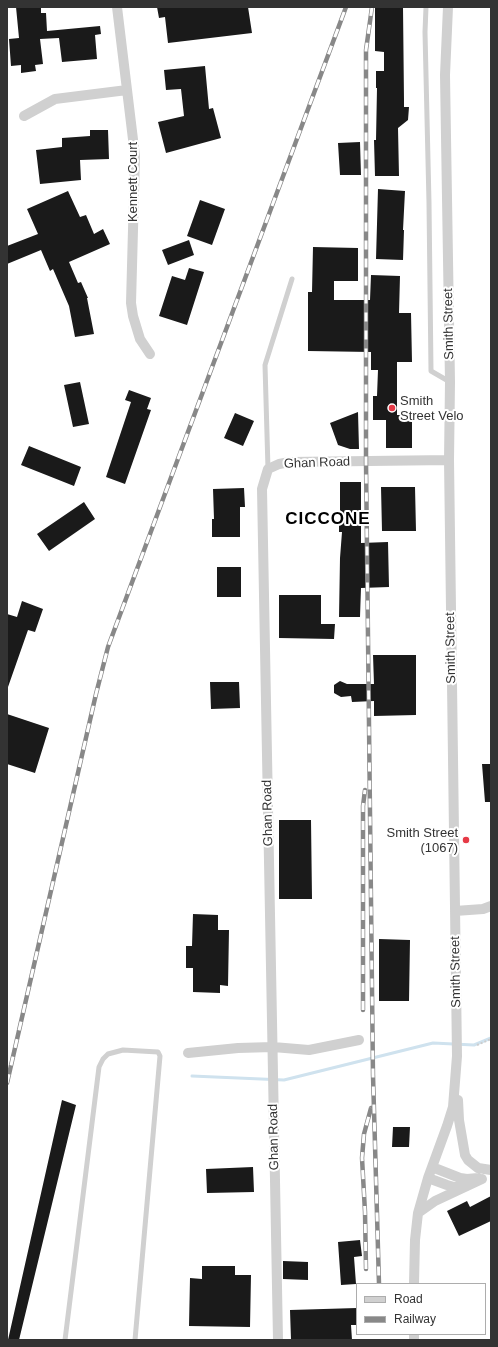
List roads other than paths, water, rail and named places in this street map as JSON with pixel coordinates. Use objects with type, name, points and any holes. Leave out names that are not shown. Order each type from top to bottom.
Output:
[{"type":"street","name":"Kennett Court","points":[[117,7],[135,156],[131,303],[136,328],[140,339],[150,354]]},
{"type":"street","name":"Smith Street","points":[[414,1283],[415,1240],[418,1213],[428,1178],[453,1107],[457,1056],[449,460],[450,382],[446,75],[448,7]]},
{"type":"street","points":[[24,116],[55,98],[127,90]]},
{"type":"street","name":"Ghan Road","points":[[278,1340],[262,489],[268,468],[290,462],[449,460]]},
{"type":"street","points":[[455,911],[483,909],[491,906]]},
{"type":"street","points":[[188,1053],[238,1048],[273,1047],[309,1050],[359,1040]]},
{"type":"street","points":[[456,1074],[459,1120],[465,1155],[472,1164],[478,1168],[491,1170]]},
{"type":"street","points":[[432,1167],[451,1175],[466,1179],[488,1176]]},
{"type":"street","points":[[428,1178],[454,1187],[463,1186],[488,1176]]},
{"type":"street","points":[[418,1213],[435,1201],[488,1176]]},
{"type":"lane","points":[[426,7],[424,32],[429,203],[431,371],[450,382]]},
{"type":"lane","points":[[268,468],[265,365],[292,279]]},
{"type":"lane","points":[[65,1340],[99,1067],[103,1059],[108,1054],[123,1050],[158,1052],[160,1056],[135,1340]]},
{"type":"waterway","points":[[192,1076],[284,1080],[433,1043],[474,1045],[491,1038]]},
{"type":"railway","points":[[7,1083],[108,647],[346,7]]},
{"type":"railway","points":[[372,7],[366,50],[366,462],[373,1075],[379,1283]]},
{"type":"railway","points":[[363,1010],[363,806],[365,790]]},
{"type":"railway","points":[[366,1269],[362,1158],[364,1134],[371,1108]]},
{"type":"place","name":"Smith Street Velo","points":[[392,408]]},
{"type":"place","name":"Smith Street (1067)","points":[[466,840]]},
{"type":"district","name":"CICCONE","points":[[328,519]]}]
